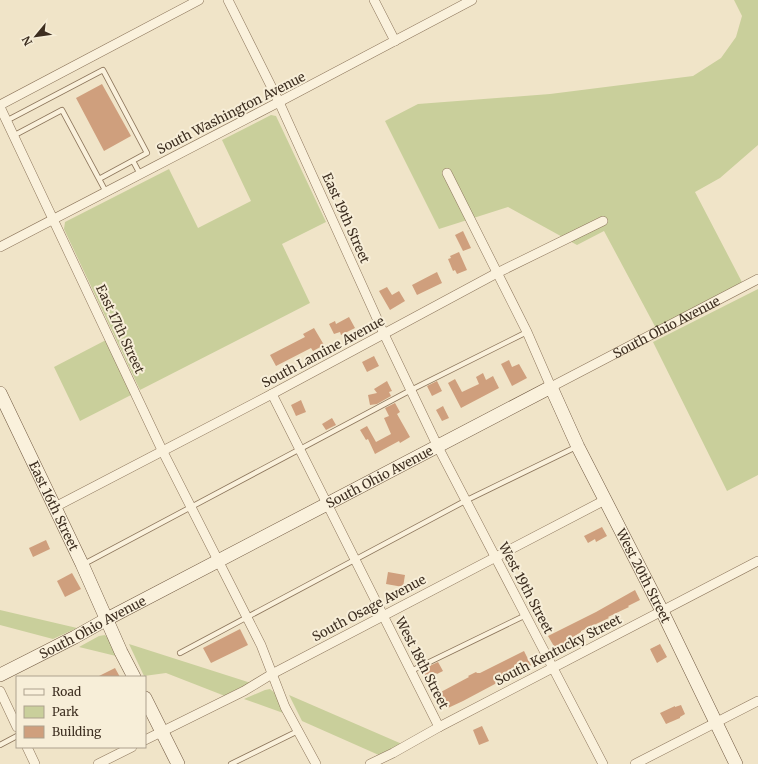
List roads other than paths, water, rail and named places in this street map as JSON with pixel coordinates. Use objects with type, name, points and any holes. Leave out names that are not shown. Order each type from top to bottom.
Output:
[{"type":"street","points":[[0,106],[199,0]]},
{"type":"street","name":"East 19th Street","points":[[228,0],[279,102],[384,334],[438,447]]},
{"type":"street","points":[[374,0],[395,41]]},
{"type":"street","name":"South Washington Avenue","points":[[0,247],[472,0]]},
{"type":"street","name":"East 17th Street","points":[[0,106],[162,450],[261,645],[285,707],[316,764]]},
{"type":"street","points":[[446,173],[527,332],[551,387]]},
{"type":"street","name":"South Lamine Avenue","points":[[54,507],[272,394],[497,274],[603,221]]},
{"type":"street","name":"South Ohio Avenue","points":[[0,675],[758,279]]},
{"type":"street","name":"West 20th Street","points":[[551,387],[578,447],[662,611],[736,764]]},
{"type":"street","name":"East 16th Street","points":[[0,393],[133,676]]},
{"type":"street","name":"West 18th Street","points":[[272,394],[439,727]]},
{"type":"street","name":"West 19th Street","points":[[438,447],[602,764]]},
{"type":"street","name":"South Osage Avenue","points":[[146,740],[244,691],[272,674],[605,500]]},
{"type":"street","name":"South Kentucky Street","points":[[370,764],[758,561]]},
{"type":"street","points":[[0,691],[16,725]]},
{"type":"street","points":[[146,700],[178,764]]},
{"type":"street","points":[[635,764],[758,701]]},
{"type":"street","points":[[27,748],[35,764]]},
{"type":"street","points":[[98,764],[130,748]]},
{"type":"lane","points":[[6,121],[103,70],[147,153],[99,179]]},
{"type":"lane","points":[[13,136],[62,110],[106,192]]},
{"type":"lane","points":[[133,161],[140,174]]},
{"type":"lane","points":[[82,565],[411,390],[527,332]]},
{"type":"lane","points":[[180,653],[465,500],[578,447]]},
{"type":"lane","points":[[411,672],[526,615]]},
{"type":"lane","points":[[231,764],[298,730]]},
{"type":"lane","points":[[0,745],[16,737]]}]
